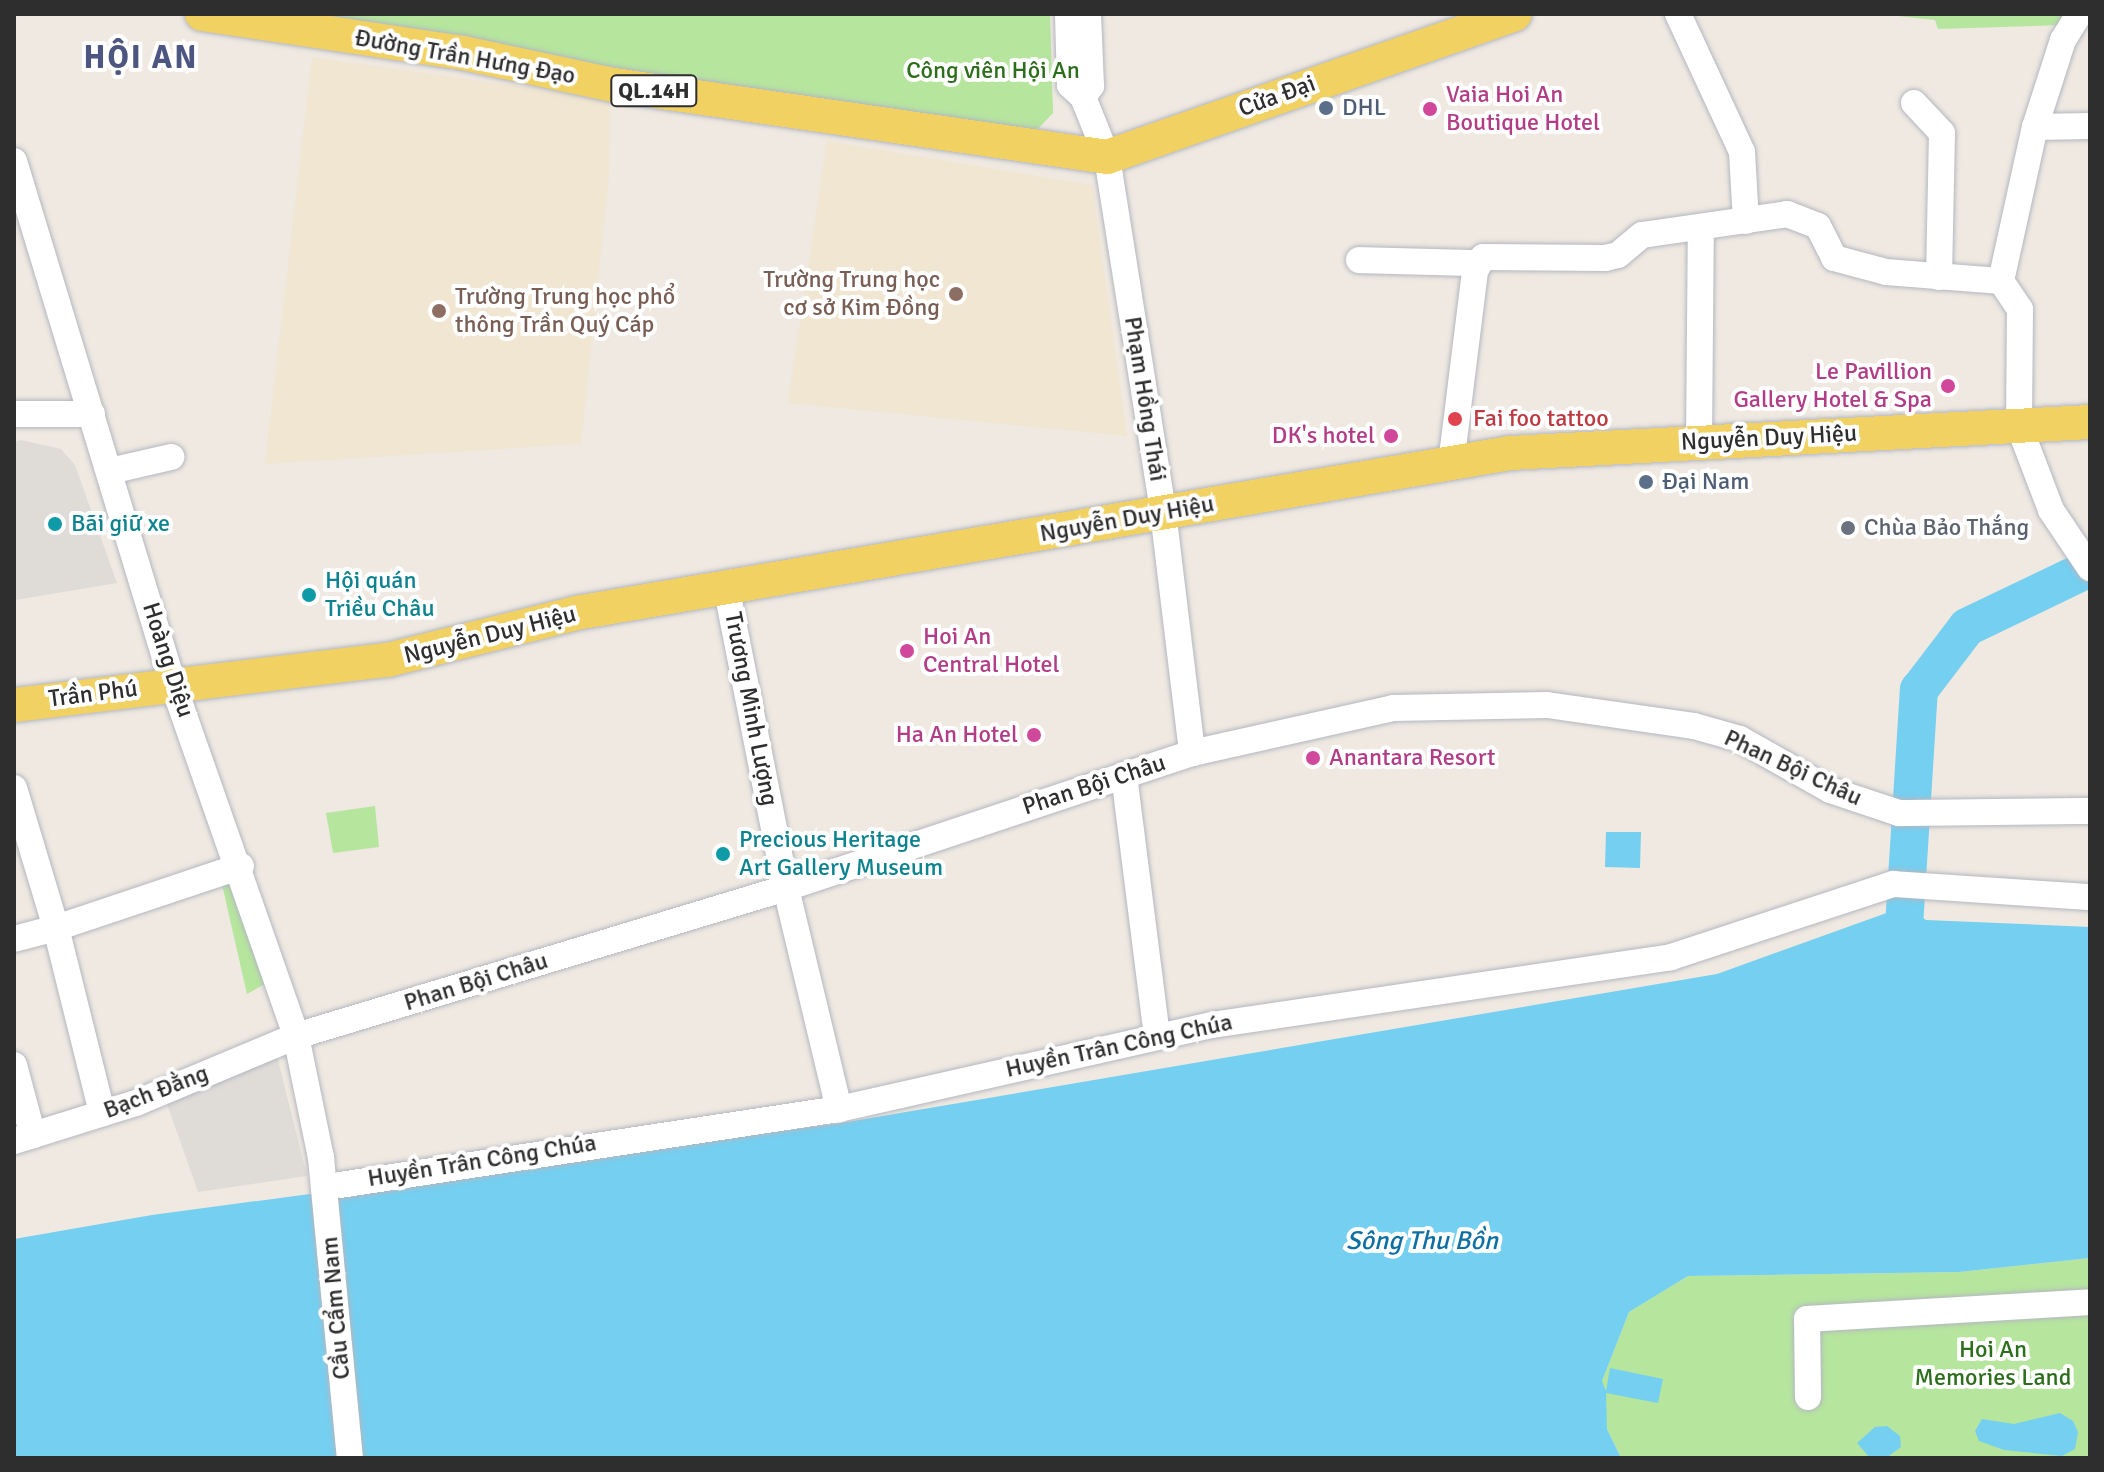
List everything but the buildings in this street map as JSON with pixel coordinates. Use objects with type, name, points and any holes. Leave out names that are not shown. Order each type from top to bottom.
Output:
[{"type":"main road","name":"Đường Trần Hưng Đạo","points":[[202,14],[454,51],[629,87],[1107,157]]},
{"type":"main road","name":"Cửa Đại","points":[[1107,157],[1445,25],[1515,14]]},
{"type":"main road","name":"Nguyễn Duy Hiệu","points":[[173,684],[388,660],[576,613],[727,591],[1510,453],[2090,422]]},
{"type":"main road","name":"Trần Phú","points":[[14,705],[173,684]]},
{"type":"street","name":"Phạm Hồng Thái","points":[[1068,14],[1070,85],[1083,97],[1107,157],[1163,512],[1192,753]]},
{"type":"street","points":[[1083,97],[1091,86],[1088,14]]},
{"type":"street","points":[[1678,14],[1742,152],[1746,221]]},
{"type":"street","points":[[2079,14],[2063,40],[2035,127],[2001,281],[2020,309],[2019,426],[2051,510],[2085,560]]},
{"type":"street","points":[[1914,103],[1942,133],[1939,277]]},
{"type":"street","points":[[2035,127],[2090,126]]},
{"type":"street","name":"Hoàng Diệu","points":[[14,161],[173,684],[241,866],[296,1036],[321,1158]]},
{"type":"street","points":[[1359,260],[1477,263],[1490,255],[1605,258],[1618,255],[1642,235],[1701,229],[1787,214],[1806,217],[1826,235],[1834,258],[1886,272],[2001,281]]},
{"type":"street","points":[[1699,441],[1701,229]]},
{"type":"street","points":[[1451,464],[1477,263]]},
{"type":"street","points":[[14,414],[92,414]]},
{"type":"street","points":[[110,471],[171,457]]},
{"type":"street","name":"Trương Minh Lượng","points":[[727,591],[786,888],[839,1109]]},
{"type":"street","name":"Phan Bội Châu","points":[[296,1036],[786,888],[1192,753],[1393,708],[1547,705],[1694,726],[1740,739],[1830,790],[1899,813],[1943,815],[2090,811]]},
{"type":"street","points":[[1124,775],[1157,1035]]},
{"type":"street","points":[[14,788],[56,928],[102,1113]]},
{"type":"street","points":[[14,939],[241,866]]},
{"type":"street","name":"Huyền Trân Công Chúa","points":[[340,1185],[839,1109],[1157,1035],[1671,957],[1893,884],[2090,897]]},
{"type":"street","name":"Bạch Đằng","points":[[24,1138],[102,1113],[296,1036]]},
{"type":"street","points":[[14,1065],[24,1138]]},
{"type":"street","name":"Cầu Cẩm Nam","points":[[321,1158],[350,1458]]},
{"type":"street","points":[[1808,1397],[1807,1319],[2090,1302]]},
{"type":"shaded area","name":"Trường Trung học phổ thông Trần Quý Cáp","points":[[312,57],[610,99],[609,177],[581,444],[265,464]]},
{"type":"shaded area","name":"Trường Trung học cơ sở Kim Đồng","points":[[827,141],[1092,185],[1127,436],[788,403]]},
{"type":"shaded area","name":"Bãi giữ xe","points":[[21,440],[61,449],[75,465],[117,583],[15,600],[14,442]]},
{"type":"shaded area","points":[[277,1056],[307,1176],[198,1192],[166,1101]]},
{"type":"green space","name":"Công viên Hội An","points":[[321,14],[1050,14],[1053,113],[1034,133],[801,105]]},
{"type":"green space","points":[[1880,14],[2066,14],[2065,25],[1938,29],[1935,20]]},
{"type":"green space","points":[[375,806],[379,847],[333,853],[326,813]]},
{"type":"green space","points":[[230,864],[270,981],[247,994],[218,867]]},
{"type":"green space","name":"Hoi An Memories Land","points":[[2090,1258],[2090,1458],[1621,1458],[1607,1429],[1602,1381],[1629,1312],[1688,1276],[1959,1272]]},
{"type":"water","points":[[1606,832],[1641,832],[1640,868],[1605,867]]},
{"type":"water","name":"Sông Thu Bồn","points":[[1906,906],[1926,920],[2090,927],[2090,1258],[1959,1272],[1688,1276],[1629,1312],[1602,1381],[1606,1391],[1610,1368],[1663,1379],[1658,1403],[1606,1393],[1607,1429],[1621,1458],[14,1458],[14,1239],[152,1215],[841,1123],[1717,974]]},
{"type":"water","points":[[2060,1413],[2073,1421],[2078,1432],[2075,1449],[2062,1456],[2004,1450],[1979,1441],[1975,1431],[1982,1419],[2014,1424]]},
{"type":"water","points":[[1887,1426],[1900,1436],[1901,1447],[1886,1458],[1870,1458],[1857,1443],[1875,1427]]},
{"type":"waterway","points":[[1902,958],[1919,690],[1967,627],[2090,568]]},
{"type":"place","name":"DHL","points":[[1326,108]]},
{"type":"place","name":"Vaia Hoi An Boutique Hotel","points":[[1430,109]]},
{"type":"place","name":"Trường Trung học cơ sở Kim Đồng","points":[[956,294]]},
{"type":"place","name":"Trường Trung học phổ thông Trần Quý Cáp","points":[[439,311]]},
{"type":"place","name":"Le Pavillion Gallery Hotel & Spa","points":[[1948,386]]},
{"type":"place","name":"Fai foo tattoo","points":[[1455,419]]},
{"type":"place","name":"DK's hotel","points":[[1391,436]]},
{"type":"place","name":"Đại Nam","points":[[1646,482]]},
{"type":"place","name":"Bãi giữ xe","points":[[55,524]]},
{"type":"place","name":"Chùa Bảo Thắng","points":[[1848,528]]},
{"type":"place","name":"Hội quán Triều Châu","points":[[309,595]]},
{"type":"place","name":"Hoi An Central Hotel","points":[[907,651]]},
{"type":"place","name":"Ha An Hotel","points":[[1034,735]]},
{"type":"place","name":"Anantara Resort","points":[[1313,758]]},
{"type":"place","name":"Precious Heritage Art Gallery Museum","points":[[723,854]]},
{"type":"district","name":"HỘI AN","points":[[141,58]]}]
